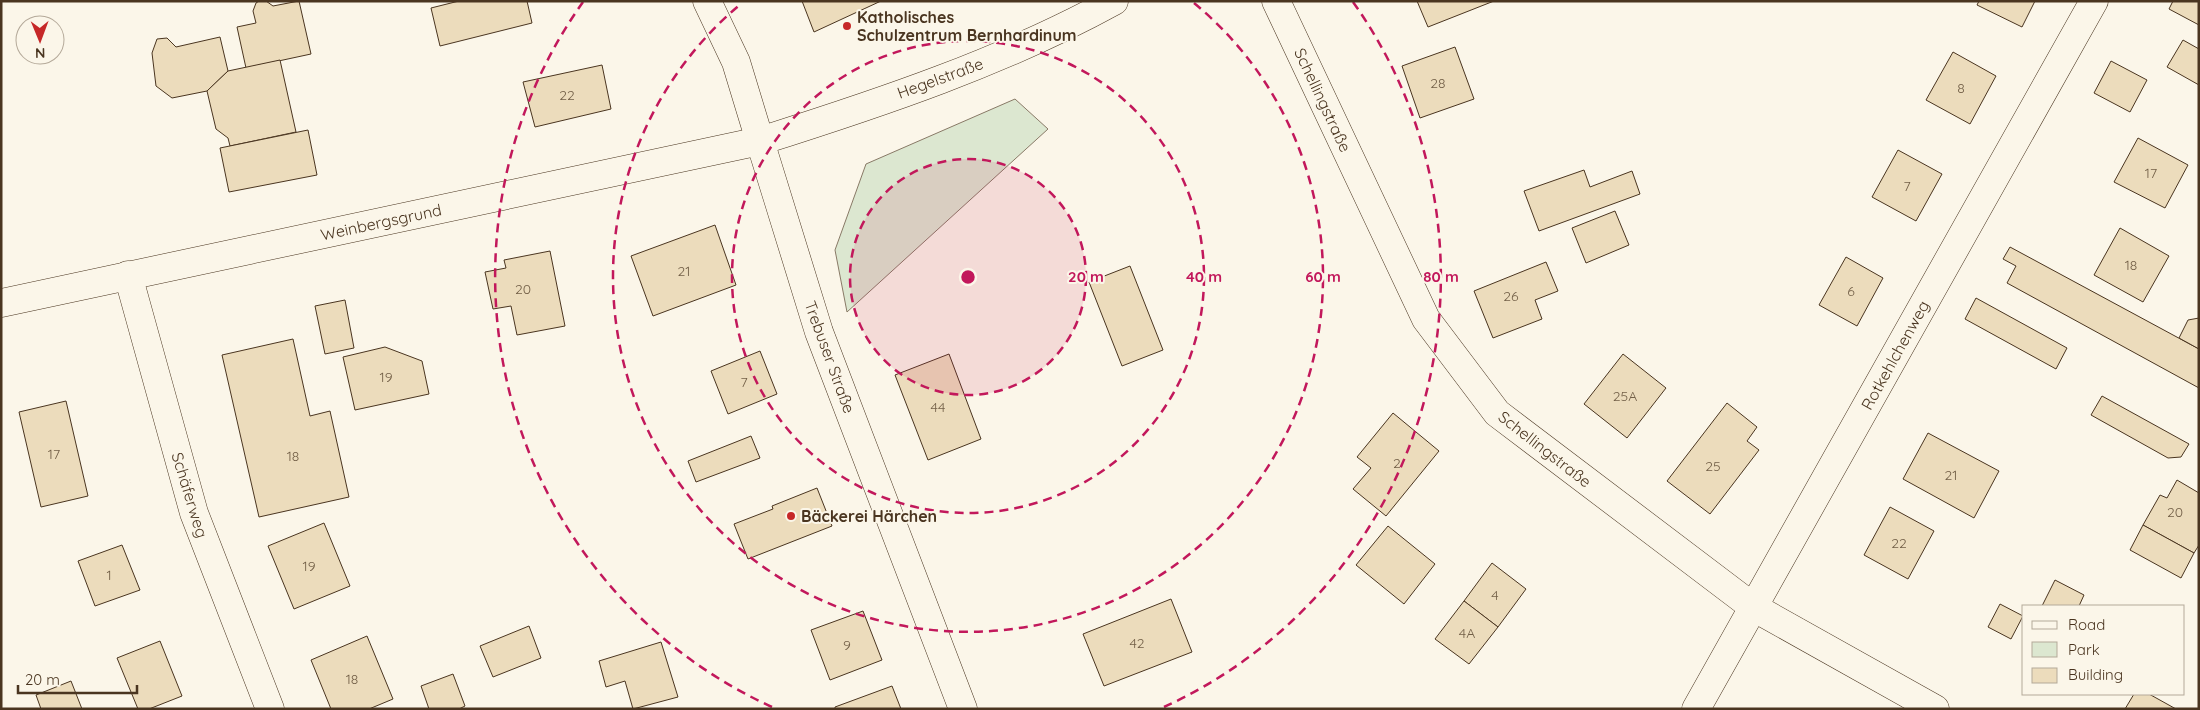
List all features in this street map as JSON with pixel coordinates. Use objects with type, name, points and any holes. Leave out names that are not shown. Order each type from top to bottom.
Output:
[{"type":"street","name":"Trebuser Straße","points":[[707,1],[736,62],[819,332],[963,709]]},
{"type":"street","name":"Hegelstraße","points":[[760,141],[826,120],[970,67],[1028,43],[1114,1]]},
{"type":"street","name":"Schellingstraße","points":[[1276,1],[1426,319],[1497,413],[1752,607],[1935,709]]},
{"type":"street","name":"Rotkehlchenweg","points":[[1696,709],[2094,1]]},
{"type":"street","name":"Weinbergsgrund","points":[[1,304],[128,275],[760,141]]},
{"type":"street","name":"Schäferweg","points":[[128,275],[194,513],[270,709]]},
{"type":"green space","points":[[1015,99],[1048,129],[847,312],[835,250],[866,164]]},
{"type":"building","points":[[266,1],[273,6],[299,1],[311,54],[246,68],[237,27],[256,23],[253,11],[256,3]]},
{"type":"building","points":[[459,1],[527,1],[532,23],[440,46],[431,8]]},
{"type":"building","points":[[802,1],[881,1],[814,32]]},
{"type":"building","points":[[1417,1],[1494,1],[1428,27]]},
{"type":"building","points":[[1979,1],[2035,1],[2022,27],[1977,5]]},
{"type":"building","points":[[2173,1],[2199,1],[2199,25],[2169,9]]},
{"type":"building","points":[[220,37],[228,71],[207,91],[172,98],[156,86],[152,53],[157,39],[167,38],[176,47]]},
{"type":"building","points":[[2183,40],[2199,49],[2199,85],[2167,67]]},
{"type":"building","points":[[1455,47],[1474,99],[1420,118],[1402,66]]},
{"type":"building","points":[[1953,52],[1996,76],[1970,124],[1926,100]]},
{"type":"building","points":[[280,60],[296,132],[230,146],[228,138],[216,129],[207,91],[228,71]]},
{"type":"building","points":[[2111,61],[2147,80],[2130,112],[2094,93]]},
{"type":"building","points":[[602,65],[611,109],[535,127],[523,82]]},
{"type":"building","points":[[308,130],[317,175],[229,192],[220,148]]},
{"type":"building","points":[[2138,138],[2188,165],[2165,208],[2114,182]]},
{"type":"building","points":[[1898,150],[1942,174],[1916,221],[1872,197]]},
{"type":"building","points":[[1584,170],[1590,187],[1632,171],[1640,194],[1539,231],[1524,191]]},
{"type":"building","points":[[1615,211],[1629,245],[1586,263],[1572,228]]},
{"type":"building","points":[[715,225],[736,285],[653,316],[631,256]]},
{"type":"building","points":[[2120,228],[2169,256],[2143,302],[2094,275]]},
{"type":"building","points":[[2010,247],[2199,349],[2199,388],[2007,283],[2016,266],[2003,259]]},
{"type":"building","points":[[550,251],[565,326],[517,335],[511,306],[493,309],[485,272],[506,268],[504,260]]},
{"type":"building","points":[[1846,257],[1883,278],[1857,326],[1819,305]]},
{"type":"building","points":[[1546,262],[1558,291],[1535,300],[1542,319],[1493,338],[1474,291]]},
{"type":"building","points":[[1130,266],[1163,350],[1122,366],[1089,282]]},
{"type":"building","points":[[1976,298],[2067,348],[2056,369],[1965,319]]},
{"type":"building","points":[[345,300],[354,348],[325,354],[315,306]]},
{"type":"building","points":[[2199,318],[2199,349],[2179,338],[2188,320]]},
{"type":"building","points":[[293,339],[310,416],[330,411],[349,497],[259,517],[222,355]]},
{"type":"building","points":[[385,347],[422,361],[429,394],[355,410],[343,357]]},
{"type":"building","points":[[760,351],[777,394],[728,414],[711,371]]},
{"type":"building","points":[[949,354],[981,439],[928,460],[895,375]]},
{"type":"building","points":[[1623,354],[1666,388],[1627,438],[1584,404]]},
{"type":"building","points":[[2102,396],[2189,444],[2181,457],[2168,458],[2091,415]]},
{"type":"building","points":[[66,401],[88,496],[41,507],[19,412]]},
{"type":"building","points":[[1727,403],[1757,427],[1747,441],[1759,450],[1710,514],[1667,481]]},
{"type":"building","points":[[1393,413],[1439,451],[1386,516],[1353,489],[1371,468],[1357,457]]},
{"type":"building","points":[[1928,433],[1999,471],[1974,518],[1903,479]]},
{"type":"building","points":[[751,436],[760,458],[696,482],[688,461]]},
{"type":"building","points":[[2177,480],[2199,493],[2199,545],[2194,553],[2143,525],[2160,495],[2167,498]]},
{"type":"building","name":"Bäckerei Härchen","points":[[817,488],[832,526],[748,559],[734,524],[773,509],[772,506]]},
{"type":"building","points":[[1890,507],[1934,531],[1908,579],[1864,555]]},
{"type":"building","points":[[324,523],[350,586],[294,609],[268,546]]},
{"type":"building","points":[[2143,525],[2194,553],[2181,578],[2130,550]]},
{"type":"building","points":[[1388,526],[1435,564],[1404,604],[1356,565]]},
{"type":"building","points":[[122,545],[140,590],[95,606],[78,561]]},
{"type":"building","points":[[1492,563],[1526,589],[1498,627],[1464,601]]},
{"type":"building","points":[[2055,580],[2084,595],[2079,605],[2042,605]]},
{"type":"building","points":[[1171,599],[1192,652],[1104,686],[1083,634]]},
{"type":"building","points":[[1464,601],[1498,627],[1469,664],[1435,639]]},
{"type":"building","points":[[2000,604],[2022,615],[2011,639],[1988,627]]},
{"type":"building","points":[[863,611],[882,660],[830,680],[811,630]]},
{"type":"building","points":[[529,626],[541,658],[493,677],[480,646]]},
{"type":"building","points":[[367,636],[393,699],[369,709],[331,709],[311,660]]},
{"type":"building","points":[[160,641],[182,696],[149,709],[138,709],[117,658]]},
{"type":"building","points":[[661,642],[678,697],[633,709],[625,681],[606,687],[599,661]]},
{"type":"building","points":[[453,674],[465,706],[459,709],[429,709],[421,686]]},
{"type":"building","points":[[71,681],[82,709],[41,709],[36,695]]},
{"type":"building","points":[[892,686],[901,709],[835,709],[835,707]]},
{"type":"building","points":[[2133,695],[2151,695],[2176,709],[2125,709]]},
{"type":"place","name":"Katholisches Schulzentrum Bernhardinum","points":[[847,26]]},
{"type":"place","name":"Bäckerei Härchen","points":[[791,516]]}]
